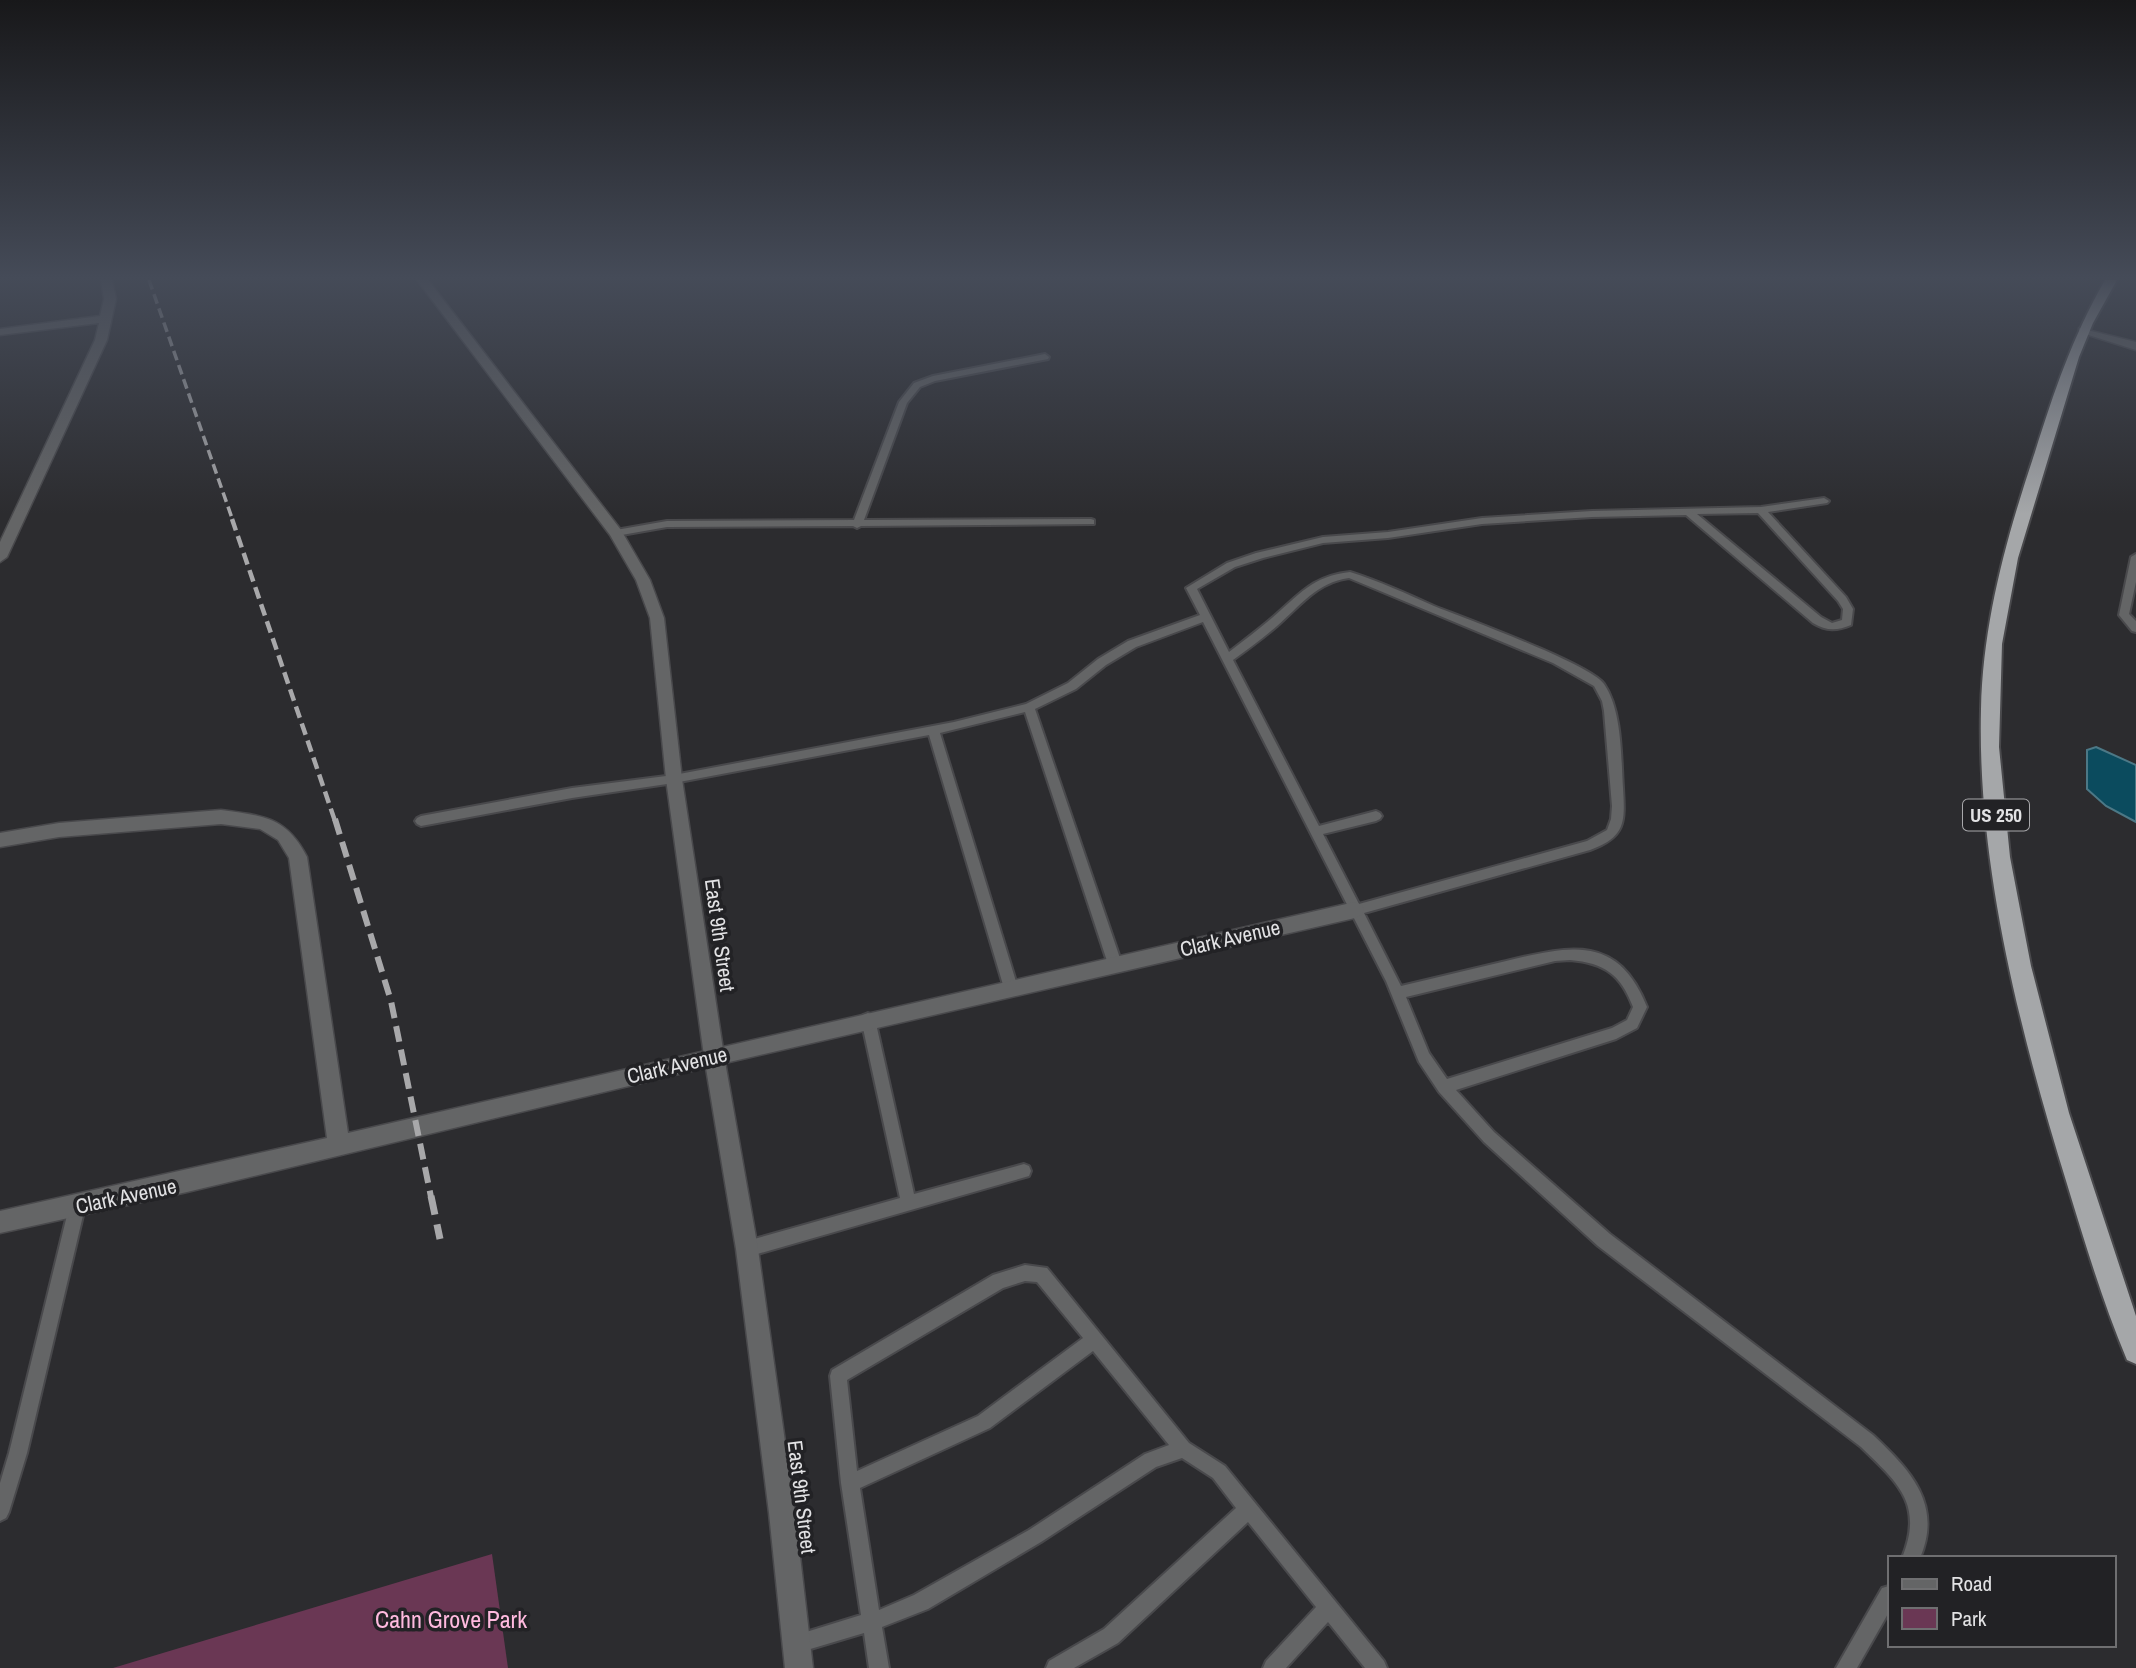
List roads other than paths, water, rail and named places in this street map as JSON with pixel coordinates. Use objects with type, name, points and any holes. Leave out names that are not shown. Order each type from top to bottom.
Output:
[{"type":"highway","name":"US 250","points":[[2074,358],[2006,570],[1991,671],[1989,717],[1993,798],[2005,893],[2029,1005],[2058,1114],[2100,1253],[2136,1351]]},
{"type":"street","points":[[0,557],[94,358]]},
{"type":"street","name":"East 9th Street","points":[[482,358],[616,533],[643,580],[657,618],[674,779],[714,1056],[747,1250],[782,1513],[799,1668]]},
{"type":"street","points":[[0,839],[59,830],[221,817],[264,823],[284,835],[299,857],[339,1146]]},
{"type":"street","name":"Clark Avenue","points":[[0,1222],[77,1207],[339,1146],[868,1019],[1355,910]]},
{"type":"lane","points":[[857,525],[903,402],[913,389],[940,376],[1040,358]]},
{"type":"lane","points":[[1824,501],[1761,510],[1591,514],[1482,522],[1302,544],[1231,565],[1191,588],[1398,993],[1424,1058],[1444,1087],[1489,1137],[1604,1240],[1867,1441],[1888,1461],[1907,1485],[1918,1507],[1923,1528],[1918,1547],[1912,1556]]},
{"type":"lane","points":[[1687,511],[1825,626],[1837,627],[1847,622],[1848,609],[1842,598],[1761,510]]},
{"type":"lane","points":[[616,533],[667,524],[1091,522]]},
{"type":"lane","points":[[2136,557],[2124,615],[2136,628]]},
{"type":"lane","points":[[1227,659],[1280,616],[1304,591],[1328,579],[1350,575],[1557,660],[1598,683],[1608,701],[1617,797],[1617,826],[1612,833],[1590,845],[1355,910]]},
{"type":"lane","points":[[421,821],[572,793],[674,779],[933,730],[1029,708],[1072,686],[1102,662],[1132,644],[1206,617]]},
{"type":"lane","points":[[1029,708],[1115,964]]},
{"type":"lane","points":[[933,730],[1011,988]]},
{"type":"lane","points":[[1315,831],[1376,817]]},
{"type":"lane","points":[[1398,993],[1555,955],[1577,953],[1592,955],[1617,969],[1637,996],[1640,1007],[1632,1024],[1616,1033],[1444,1087]]},
{"type":"lane","points":[[868,1019],[909,1204]]},
{"type":"lane","points":[[747,1250],[1024,1171]]},
{"type":"lane","points":[[0,1511],[18,1453],[77,1207]]},
{"type":"lane","points":[[879,1668],[850,1483],[838,1376],[999,1281],[1025,1273],[1041,1274],[1183,1449],[1219,1472],[1377,1668]]},
{"type":"lane","points":[[850,1483],[984,1422],[1095,1339]]},
{"type":"lane","points":[[796,1644],[872,1622],[921,1602],[972,1574],[1151,1460],[1183,1449]]},
{"type":"lane","points":[[1056,1668],[1111,1636],[1248,1508]]},
{"type":"lane","points":[[1846,1668],[1888,1597]]},
{"type":"lane","points":[[1273,1668],[1328,1608]]},
{"type":"water","points":[[2096,747],[2136,765],[2136,822],[2106,806],[2087,789],[2087,750]]},
{"type":"railway","points":[[176,358],[233,521]]},
{"type":"railway","points":[[232,519],[335,821]]},
{"type":"railway","points":[[335,819],[391,1001],[431,1197]]},
{"type":"railway","points":[[431,1196],[440,1239]]},
{"type":"park label","name":"Cahn Grove Park","points":[[451,1619]]}]
